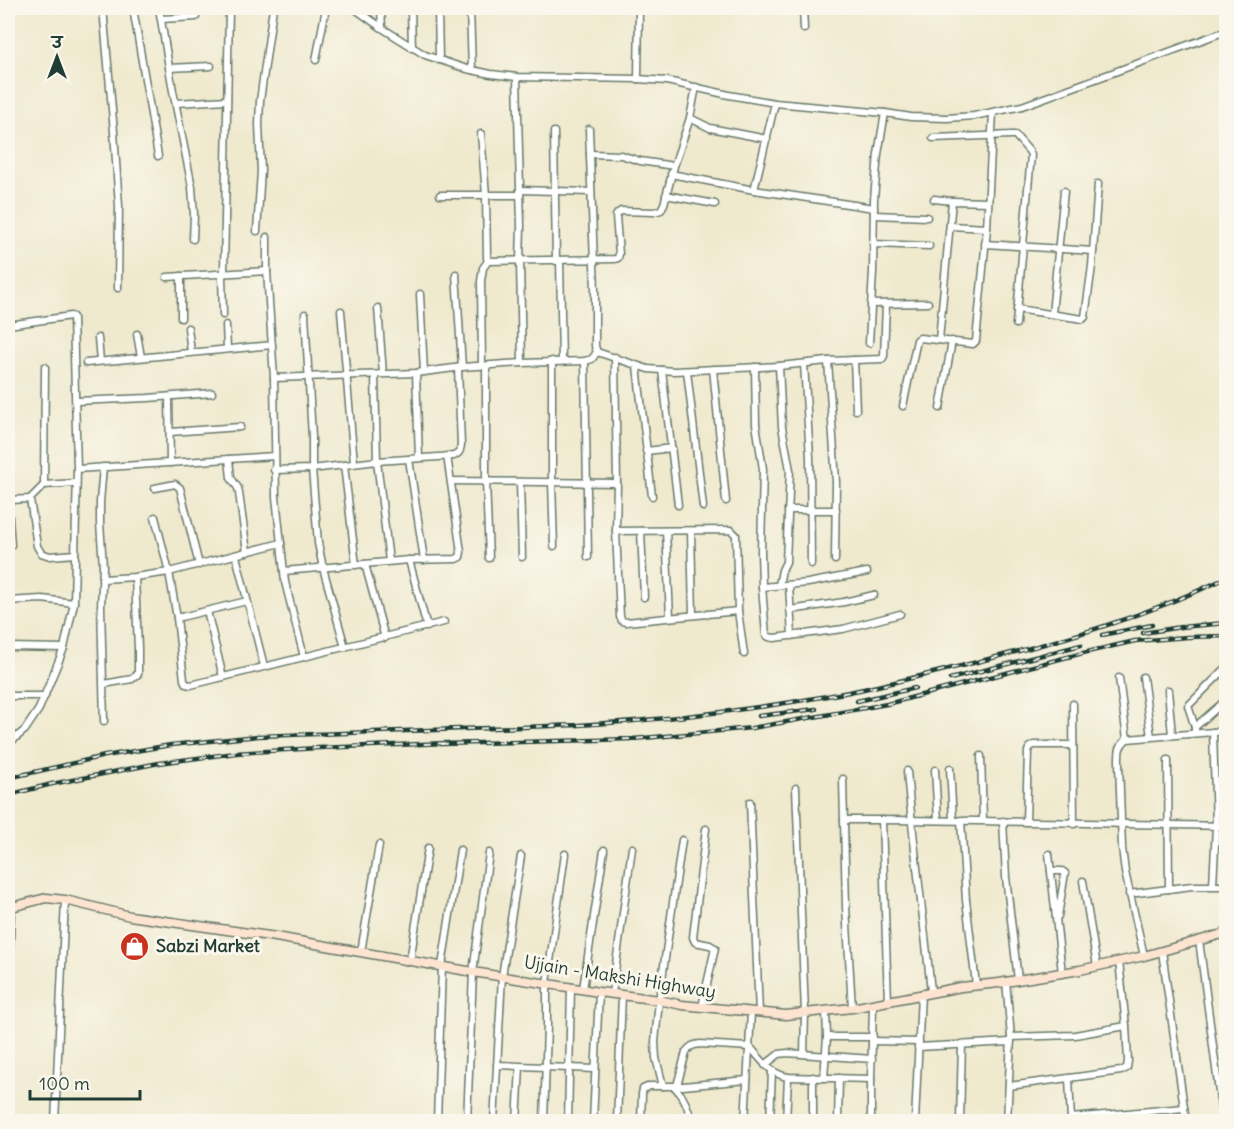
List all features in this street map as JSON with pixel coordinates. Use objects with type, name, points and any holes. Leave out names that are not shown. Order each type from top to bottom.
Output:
[{"type":"main road","name":"Ujjain - Makshi Highway","points":[[10,908],[46,898],[65,900],[129,916],[276,937],[473,972],[702,1007],[786,1015],[873,1005],[926,993],[1062,973],[1143,956],[1227,933]]},
{"type":"street","points":[[103,8],[119,206],[118,288]]},
{"type":"street","points":[[133,8],[158,156]]},
{"type":"street","points":[[159,8],[192,187],[193,239]]},
{"type":"street","points":[[223,315],[229,8]]},
{"type":"street","points":[[257,231],[261,171],[260,101],[273,8]]},
{"type":"street","points":[[316,60],[326,8]]},
{"type":"street","points":[[356,8],[381,28],[425,55],[491,74],[517,77],[667,81],[775,103],[912,117],[946,118],[1022,106],[1227,31]]},
{"type":"street","points":[[381,8],[381,28]]},
{"type":"street","points":[[411,8],[412,48]]},
{"type":"street","points":[[438,8],[439,60]]},
{"type":"street","points":[[470,8],[472,70]]},
{"type":"street","points":[[638,79],[639,8]]},
{"type":"street","points":[[803,8],[804,29]]},
{"type":"street","points":[[161,19],[196,16]]},
{"type":"street","points":[[169,68],[211,66]]},
{"type":"street","points":[[517,77],[522,363]]},
{"type":"street","points":[[489,558],[483,268],[489,261],[618,258],[616,216],[621,211],[654,212],[661,210],[689,121],[696,87]]},
{"type":"street","points":[[176,103],[227,100]]},
{"type":"street","points":[[754,190],[775,103]]},
{"type":"street","points":[[903,406],[917,340],[920,338],[973,344],[976,341],[987,228],[993,112]]},
{"type":"street","points":[[869,343],[878,152],[885,113]]},
{"type":"street","points":[[689,121],[721,132],[766,142]]},
{"type":"street","points":[[590,129],[595,346],[597,352]]},
{"type":"street","points":[[554,132],[562,361]]},
{"type":"street","points":[[482,134],[487,258],[489,261]]},
{"type":"street","points":[[933,138],[1015,135],[1029,151],[1016,324]]},
{"type":"street","points":[[590,154],[621,155],[640,161],[674,166]]},
{"type":"street","points":[[671,174],[874,212],[927,217]]},
{"type":"street","points":[[1017,309],[1085,318],[1098,184]]},
{"type":"street","points":[[1052,314],[1064,191]]},
{"type":"street","points":[[440,195],[591,192]]},
{"type":"street","points":[[666,195],[715,204]]},
{"type":"street","points":[[934,199],[988,202]]},
{"type":"street","points":[[939,340],[952,201]]},
{"type":"street","points":[[950,226],[987,228]]},
{"type":"street","points":[[267,237],[274,378],[276,497],[288,595],[304,657]]},
{"type":"street","points":[[873,243],[929,246]]},
{"type":"street","points":[[985,244],[1093,252]]},
{"type":"street","points":[[167,277],[267,271]]},
{"type":"street","points":[[274,470],[312,469],[458,454],[460,451],[460,368],[456,274]]},
{"type":"street","points":[[181,276],[182,318]]},
{"type":"street","points":[[420,294],[424,372]]},
{"type":"street","points":[[871,304],[928,303]]},
{"type":"street","points":[[597,352],[648,369],[687,371],[884,358],[886,304]]},
{"type":"street","points":[[378,308],[383,374]]},
{"type":"street","points":[[340,311],[354,464]]},
{"type":"street","points":[[304,314],[318,543],[345,647]]},
{"type":"street","points":[[8,325],[73,317],[77,469],[74,603],[64,648],[39,709],[25,730],[8,744]]},
{"type":"street","points":[[226,325],[227,349]]},
{"type":"street","points":[[188,328],[191,352]]},
{"type":"street","points":[[137,334],[141,357]]},
{"type":"street","points":[[98,338],[100,361]]},
{"type":"street","points":[[940,408],[952,342]]},
{"type":"street","points":[[86,363],[272,345]]},
{"type":"street","points":[[274,378],[375,375],[552,361],[585,361],[592,359],[597,352]]},
{"type":"street","points":[[615,357],[616,531],[620,617],[626,622],[738,611]]},
{"type":"street","points":[[854,360],[856,410]]},
{"type":"street","points":[[552,361],[554,546]]},
{"type":"street","points":[[585,361],[588,557]]},
{"type":"street","points":[[828,361],[835,458],[835,560]]},
{"type":"street","points":[[804,364],[812,511],[811,564]]},
{"type":"street","points":[[636,366],[652,496]]},
{"type":"street","points":[[779,366],[782,427],[790,470],[786,562],[779,585]]},
{"type":"street","points":[[44,485],[45,367]]},
{"type":"street","points":[[755,367],[756,424],[763,469],[761,551],[766,635],[774,638],[843,629],[900,614]]},
{"type":"street","points":[[713,369],[726,501]]},
{"type":"street","points":[[662,370],[678,506]]},
{"type":"street","points":[[687,371],[703,507]]},
{"type":"street","points":[[416,372],[419,458]]},
{"type":"street","points":[[375,375],[377,461],[389,561]]},
{"type":"street","points":[[76,401],[212,393]]},
{"type":"street","points":[[169,397],[170,463]]},
{"type":"street","points":[[170,432],[240,427]]},
{"type":"street","points":[[646,451],[672,448]]},
{"type":"street","points":[[77,469],[275,456]]},
{"type":"street","points":[[284,571],[389,561],[456,559],[461,552],[447,456]]},
{"type":"street","points":[[229,459],[231,478],[239,493],[247,552]]},
{"type":"street","points":[[409,459],[424,560]]},
{"type":"street","points":[[344,465],[356,565]]},
{"type":"street","points":[[103,467],[99,523],[104,721]]},
{"type":"street","points":[[451,481],[617,483]]},
{"type":"street","points":[[520,482],[522,557]]},
{"type":"street","points":[[8,500],[30,499],[44,485],[76,483]]},
{"type":"street","points":[[155,488],[175,484],[180,488],[200,566]]},
{"type":"street","points":[[30,499],[37,546],[41,553],[50,556],[75,554]]},
{"type":"street","points":[[8,505],[11,545],[8,552]]},
{"type":"street","points":[[788,510],[836,510]]},
{"type":"street","points":[[155,517],[169,572],[186,684],[191,685],[444,622]]},
{"type":"street","points":[[616,531],[731,530],[734,532],[736,535],[738,611],[744,654]]},
{"type":"street","points":[[641,531],[644,597]]},
{"type":"street","points":[[666,531],[670,617]]},
{"type":"street","points":[[691,531],[693,614]]},
{"type":"street","points":[[102,579],[135,577],[200,566],[281,543]]},
{"type":"street","points":[[236,556],[264,666]]},
{"type":"street","points":[[409,560],[427,627]]},
{"type":"street","points":[[365,564],[385,638]]},
{"type":"street","points":[[762,587],[807,583],[867,572]]},
{"type":"street","points":[[104,684],[132,680],[138,674],[135,577]]},
{"type":"street","points":[[789,585],[792,636]]},
{"type":"street","points":[[790,610],[834,604],[874,595]]},
{"type":"street","points":[[8,601],[42,599],[74,603]]},
{"type":"street","points":[[177,618],[247,601]]},
{"type":"street","points":[[207,611],[223,677]]},
{"type":"street","points":[[8,647],[64,648]]},
{"type":"street","points":[[1195,730],[1188,709],[1189,704],[1225,669]]},
{"type":"street","points":[[1143,677],[1150,737]]},
{"type":"street","points":[[1119,678],[1127,739]]},
{"type":"street","points":[[1168,690],[1172,735]]},
{"type":"street","points":[[8,696],[45,696]]},
{"type":"street","points":[[1195,730],[1227,700]]},
{"type":"street","points":[[1073,704],[1074,824]]},
{"type":"street","points":[[1143,956],[1123,860],[1119,752],[1121,744],[1127,739],[1172,735],[1195,730],[1227,731]]},
{"type":"street","points":[[1213,732],[1216,826],[1213,885]]},
{"type":"street","points":[[1026,822],[1030,747],[1073,744]]},
{"type":"street","points":[[981,756],[983,820]]},
{"type":"street","points":[[1168,760],[1169,889]]},
{"type":"street","points":[[950,768],[953,820]]},
{"type":"street","points":[[935,770],[938,820]]},
{"type":"street","points":[[907,771],[923,909],[926,993],[919,1044],[915,1122]]},
{"type":"street","points":[[843,779],[846,918],[852,1008]]},
{"type":"street","points":[[796,788],[805,1013],[804,1054]]},
{"type":"street","points":[[745,1122],[750,1047],[755,1013],[750,802]]},
{"type":"street","points":[[844,820],[1003,820],[1074,824],[1227,826]]},
{"type":"street","points":[[882,820],[888,1002]]},
{"type":"street","points":[[961,820],[966,900],[976,985]]},
{"type":"street","points":[[1003,820],[1006,877],[1018,980]]},
{"type":"street","points":[[702,1007],[716,948],[694,942],[693,937],[706,829]]},
{"type":"street","points":[[663,1086],[655,1042],[682,840]]},
{"type":"street","points":[[361,952],[379,845]]},
{"type":"street","points":[[410,961],[428,848]]},
{"type":"street","points":[[612,993],[632,848]]},
{"type":"street","points":[[437,1122],[442,966],[460,850]]},
{"type":"street","points":[[583,989],[604,850]]},
{"type":"street","points":[[467,1122],[473,972],[489,853]]},
{"type":"street","points":[[544,1122],[547,983],[565,854]]},
{"type":"street","points":[[1049,854],[1062,973]]},
{"type":"street","points":[[494,1122],[502,976],[521,856]]},
{"type":"street","points":[[1051,872],[1065,873],[1057,925]]},
{"type":"street","points":[[1083,881],[1097,966]]},
{"type":"street","points":[[1129,894],[1213,885],[1227,886]]},
{"type":"street","points":[[55,1122],[65,900]]},
{"type":"street","points":[[8,1004],[10,908]]},
{"type":"street","points":[[1199,940],[1223,1122]]},
{"type":"street","points":[[1162,951],[1186,1122]]},
{"type":"street","points":[[1009,1086],[1121,1071],[1127,1068],[1126,1026],[1119,961]]},
{"type":"street","points":[[1006,981],[1011,1040],[1007,1122]]},
{"type":"street","points":[[568,1122],[571,987]]},
{"type":"street","points":[[593,1122],[599,992]]},
{"type":"street","points":[[617,1122],[622,994]]},
{"type":"street","points":[[872,1122],[873,1005]]},
{"type":"street","points":[[824,1078],[826,1011]]},
{"type":"street","points":[[827,1037],[919,1044],[962,1044],[1075,1035],[1126,1026]]},
{"type":"street","points":[[960,1122],[962,1044]]},
{"type":"street","points":[[676,1086],[686,1052],[693,1045],[750,1047],[765,1065],[779,1076],[871,1079]]},
{"type":"street","points":[[765,1065],[779,1054],[787,1053],[872,1059]]},
{"type":"street","points":[[497,1065],[595,1069]]},
{"type":"street","points":[[518,1122],[520,1066]]},
{"type":"street","points":[[770,1122],[772,1071]]},
{"type":"street","points":[[786,1122],[788,1077]]},
{"type":"street","points":[[813,1077],[813,1122]]},
{"type":"street","points":[[838,1122],[839,1078]]},
{"type":"street","points":[[1069,1078],[1071,1120],[1184,1108]]},
{"type":"street","points":[[641,1122],[642,1094],[644,1089],[650,1086],[747,1080]]},
{"type":"street","points":[[676,1086],[688,1107],[691,1122]]},
{"type":"railway","points":[[8,778],[105,756],[171,745],[258,736],[579,725],[703,714],[845,693],[1006,655],[1070,637],[1165,605],[1226,578]]},
{"type":"railway","points":[[1143,633],[1226,623]]},
{"type":"railway","points":[[1102,635],[1152,625]]},
{"type":"railway","points":[[441,744],[633,739],[752,728],[887,704],[1135,641],[1226,636]]},
{"type":"railway","points":[[950,679],[1081,645]]},
{"type":"railway","points":[[857,701],[915,688]]},
{"type":"railway","points":[[759,716],[816,709]]},
{"type":"railway","points":[[8,795],[159,763],[236,753],[448,743]]},
{"type":"place","name":"Sabzi Market","points":[[135,946]]}]
